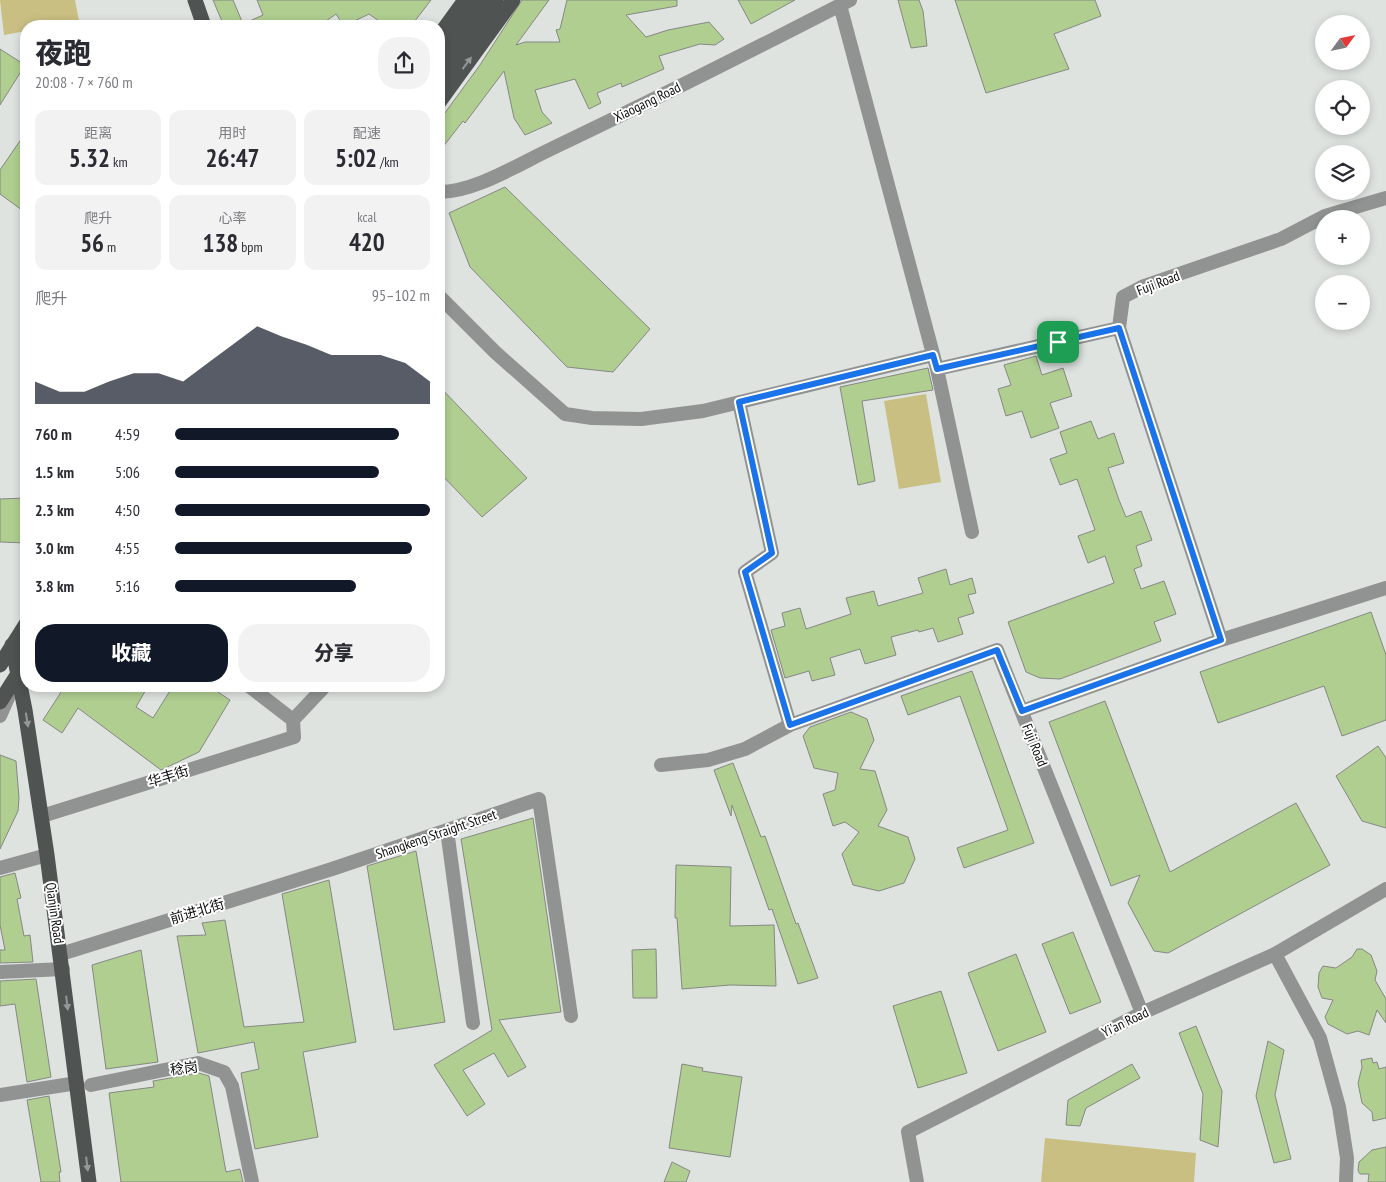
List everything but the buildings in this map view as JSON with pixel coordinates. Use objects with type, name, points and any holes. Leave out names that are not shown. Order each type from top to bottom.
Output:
[{"type":"main road","points":[[194,0],[202,20]]},
{"type":"main road","points":[[445,27],[464,0]]},
{"type":"main road","points":[[445,48],[480,0]]},
{"type":"main road","points":[[445,71],[496,0]]},
{"type":"main road","points":[[445,94],[513,0]]},
{"type":"main road","points":[[0,665],[20,633]]},
{"type":"main road","name":"Qianjin Road","points":[[12,645],[20,661]]},
{"type":"main road","points":[[0,702],[20,672]]},
{"type":"main road","name":"Qianjin Road","points":[[26,692],[63,969],[84,1084],[89,1182]]},
{"type":"street","name":"Xiaogang Road","points":[[445,191],[457,190],[485,180],[616,118],[845,3]]},
{"type":"street","points":[[845,3],[937,369],[972,532]]},
{"type":"street","name":"Fuji Road","points":[[1142,1013],[1022,711],[1221,640],[1119,328],[1123,297],[1144,286],[1281,239],[1325,216],[1386,198]]},
{"type":"street","points":[[445,302],[495,352],[565,414],[592,418],[641,419],[703,411],[933,355]]},
{"type":"street","points":[[937,369],[1119,328]]},
{"type":"street","points":[[739,402],[772,553],[745,572],[790,725]]},
{"type":"street","points":[[1221,640],[1386,588]]},
{"type":"street","points":[[661,765],[708,760],[746,749],[790,725],[997,650],[1022,711]]},
{"type":"street","points":[[0,716],[20,673]]},
{"type":"street","points":[[257,692],[293,720],[319,692]]},
{"type":"street","name":"华丰街","points":[[42,816],[294,737],[293,720]]},
{"type":"street","name":"Shangkeng Straight Street","points":[[332,869],[539,800],[571,1016]]},
{"type":"street","points":[[447,830],[473,1023]]},
{"type":"street","points":[[0,868],[47,855]]},
{"type":"street","name":"前进北街","points":[[61,954],[332,869]]},
{"type":"street","name":"Yi'an Road","points":[[916,1182],[908,1132],[1142,1013],[1275,954],[1386,889]]},
{"type":"street","points":[[1275,954],[1320,1038],[1339,1107],[1347,1158],[1346,1182]]},
{"type":"street","points":[[0,972],[63,969]]},
{"type":"street","name":"稔岗","points":[[0,1095],[84,1084],[198,1063],[224,1072],[232,1086],[252,1182]]},
{"type":"shaded area","points":[[0,0],[75,0],[79,20],[20,20],[20,32],[4,35]]},
{"type":"shaded area","points":[[926,394],[941,482],[899,489],[884,401]]},
{"type":"shaded area","points":[[1045,1138],[1196,1153],[1194,1182],[1041,1182]]},
{"type":"route","points":[[1119,328],[1221,640],[1022,711],[997,650],[790,725],[745,572],[772,553],[739,402],[933,355],[937,369],[1058,342],[1119,328]]}]
